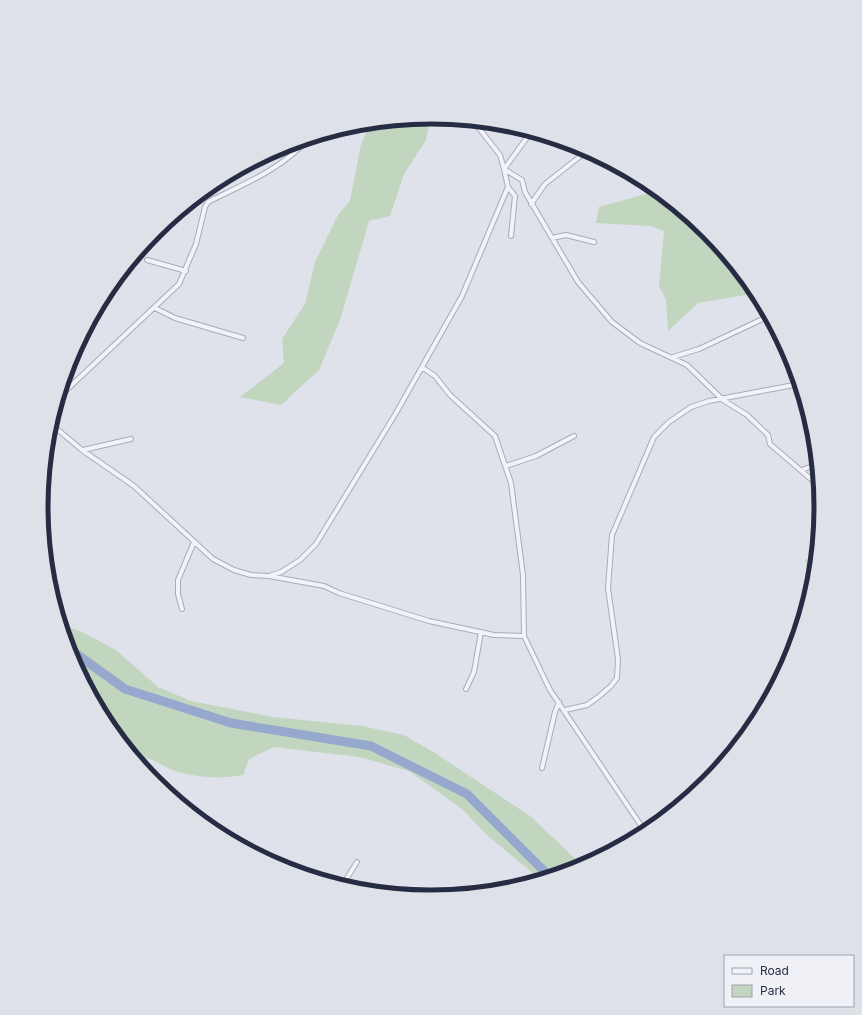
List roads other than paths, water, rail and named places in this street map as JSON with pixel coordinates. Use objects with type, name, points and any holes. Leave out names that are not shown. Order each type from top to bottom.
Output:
[{"type":"street","points":[[478,128],[500,155],[508,187],[515,196],[511,236]]},
{"type":"street","points":[[504,169],[527,137]]},
{"type":"street","points":[[66,390],[179,284],[196,244],[205,206],[208,202],[268,170],[287,158],[297,149]]},
{"type":"street","points":[[531,204],[545,184],[581,155]]},
{"type":"street","points":[[504,169],[522,180],[525,192],[531,204],[578,282],[612,322],[640,343],[673,357],[696,372],[723,400],[747,415],[768,435],[770,444],[813,480]]},
{"type":"street","points":[[269,576],[293,566],[316,544],[422,368],[471,278],[508,187]]},
{"type":"street","points":[[552,238],[566,235],[594,242]]},
{"type":"street","points":[[147,260],[186,270]]},
{"type":"street","points":[[155,308],[176,318],[242,338]]},
{"type":"street","points":[[673,357],[699,348],[764,318]]},
{"type":"street","points":[[422,368],[435,376],[450,395],[492,431],[495,436],[511,483],[523,575],[524,636],[550,690],[565,710],[642,827]]},
{"type":"street","points":[[565,710],[587,705],[611,686],[617,678],[619,670],[618,659],[608,588],[612,535],[651,441],[658,432],[685,409],[709,401],[723,400],[794,385]]},
{"type":"street","points":[[56,428],[82,450],[140,491],[214,559],[234,570],[251,575],[269,576],[324,586],[339,593],[429,621],[494,635],[524,636]]},
{"type":"street","points":[[506,466],[536,456],[574,436]]},
{"type":"street","points":[[82,450],[131,439]]},
{"type":"street","points":[[802,470],[812,466]]},
{"type":"street","points":[[182,609],[178,594],[178,580],[194,542]]},
{"type":"street","points":[[466,689],[474,672],[482,632]]},
{"type":"street","points":[[542,768],[555,712],[559,702]]},
{"type":"street","points":[[346,880],[357,862]]},
{"type":"waterway","points":[[77,655],[125,689],[231,723],[371,746],[467,794],[545,872]]}]
